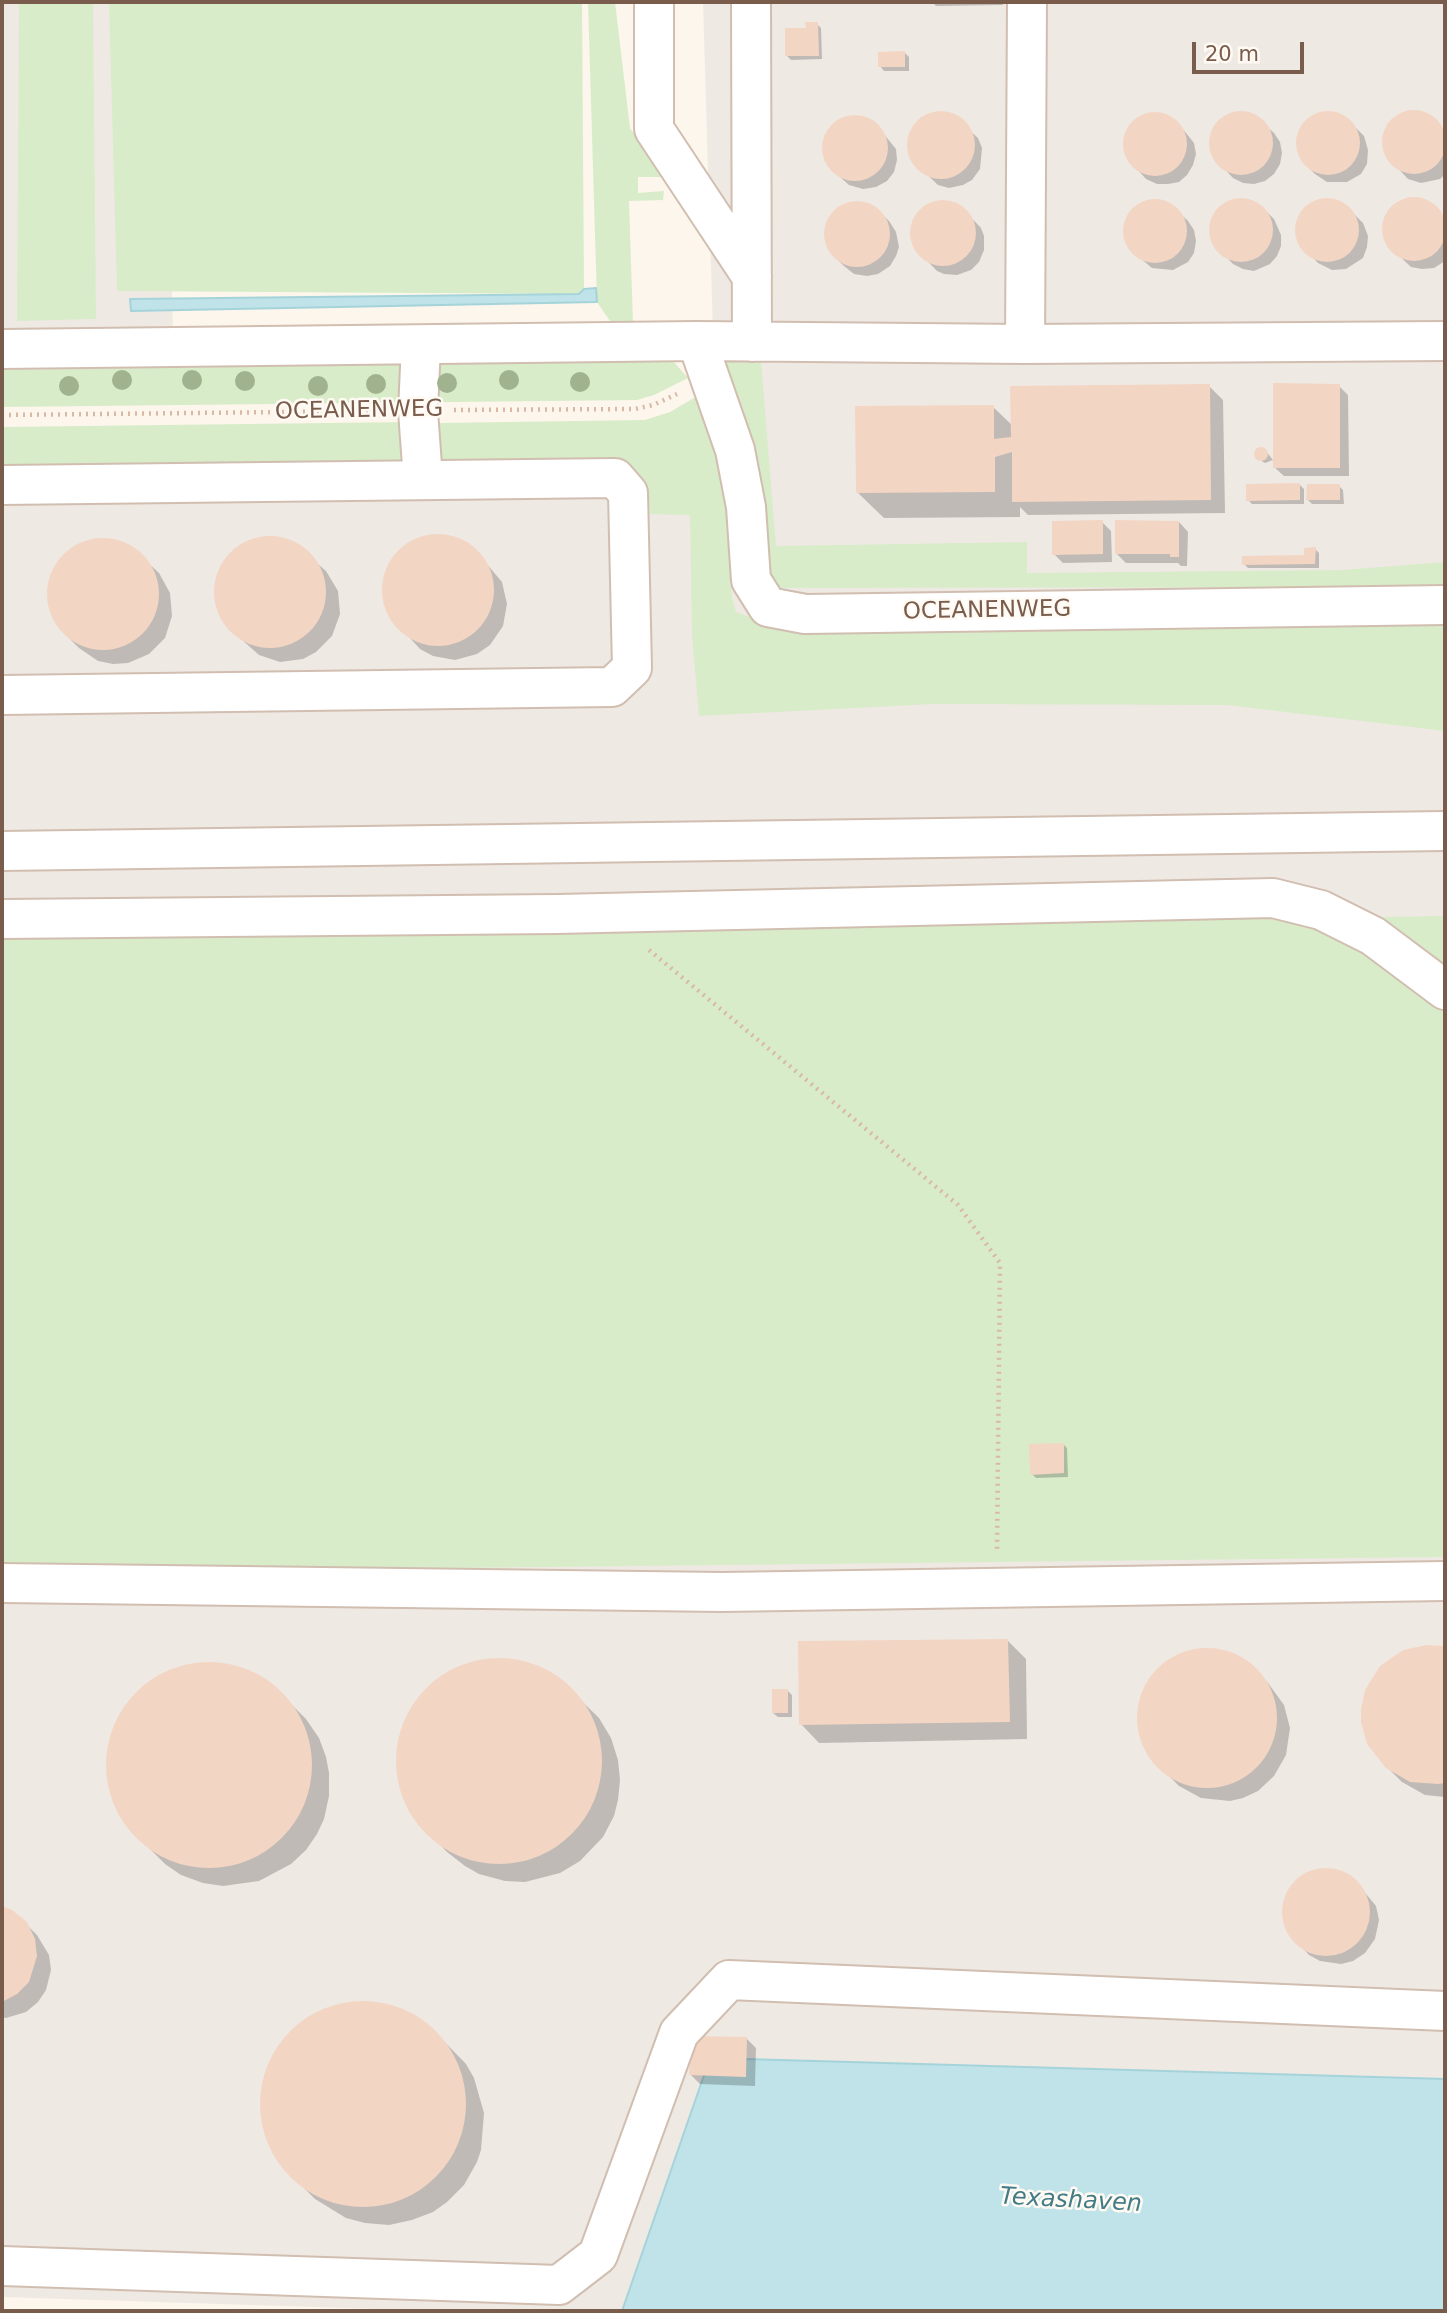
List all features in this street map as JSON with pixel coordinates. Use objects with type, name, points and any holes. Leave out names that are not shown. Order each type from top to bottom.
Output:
[{"type":"street","points":[[654,2],[654,129],[752,277]]},
{"type":"street","points":[[751,2],[752,342]]},
{"type":"street","points":[[1025,344],[1027,2]]},
{"type":"street","points":[[2,349],[697,341],[1025,344],[1445,341]]},
{"type":"street","name":"OCEANENWEG","points":[[697,341],[735,450],[746,507],[751,580],[768,607],[805,614],[1445,605]]},
{"type":"street","points":[[421,345],[418,411],[423,479]]},
{"type":"street","points":[[2,485],[615,478],[628,493],[632,668],[612,687],[2,695]]},
{"type":"street","points":[[2,851],[1445,831]]},
{"type":"street","points":[[2,919],[605,912],[1273,898],[1321,910],[1373,936],[1445,990]]},
{"type":"street","points":[[2,1583],[722,1592],[1445,1581]]},
{"type":"street","points":[[2,2266],[559,2285],[598,2255],[679,2033],[729,1980],[1445,2011]]},
{"type":"path","name":"OCEANENWEG","points":[[2,415],[635,409],[653,405],[709,379]]},
{"type":"path","points":[[605,912],[767,1050],[958,1205],[1000,1263],[996,1588]]},
{"type":"shaded area","points":[[2,2],[167,2],[174,401],[2,400]]},
{"type":"shaded area","points":[[703,2],[1445,2],[1445,621],[722,632]]},
{"type":"shaded area","points":[[692,459],[708,644],[1445,652],[1445,2091],[630,2311],[438,2311],[2,2297],[2,469]]},
{"type":"green space","points":[[19,2],[93,2],[96,319],[17,321]]},
{"type":"green space","points":[[109,2],[582,2],[584,289],[579,294],[117,291]]},
{"type":"green space","points":[[588,2],[615,2],[630,128],[662,177],[638,177],[638,193],[664,191],[663,200],[629,201],[633,324],[610,321],[597,302]]},
{"type":"green space","points":[[673,361],[688,378],[654,395],[637,400],[2,407],[2,370]]},
{"type":"green space","points":[[725,361],[761,361],[776,546],[1027,542],[1027,573],[1342,570],[1445,562],[1445,587],[761,588],[743,436]]},
{"type":"green space","points":[[699,395],[725,465],[732,598],[736,612],[758,620],[1445,611],[1445,731],[1227,705],[932,704],[699,716],[692,636],[690,515],[646,514],[639,474],[624,463],[440,464],[439,423],[645,420],[670,412]]},
{"type":"green space","points":[[407,422],[408,465],[2,471],[2,427]]},
{"type":"green space","points":[[1445,916],[1445,1557],[2,1573],[2,936]]},
{"type":"water","points":[[596,288],[597,302],[131,311],[130,299],[579,294],[584,289]]},
{"type":"water","name":"Texashaven","points":[[710,2058],[1445,2079],[1445,2311],[622,2311]]},
{"type":"building","points":[[805,22],[818,22],[819,56],[785,56],[785,28],[806,28]]},
{"type":"building","points":[[905,51],[905,67],[878,67],[878,52]]},
{"type":"building","points":[[1408,110],[1420,110],[1437,119],[1444,130],[1444,154],[1437,165],[1420,174],[1408,174],[1396,169],[1387,160],[1382,148],[1382,136],[1387,124],[1396,115]]},
{"type":"building","points":[[941,111],[954,114],[965,121],[972,132],[975,145],[972,158],[965,169],[954,176],[941,179],[928,176],[917,169],[910,158],[907,145],[910,132],[917,121],[928,114]]},
{"type":"building","points":[[1235,111],[1247,111],[1264,120],[1271,131],[1271,155],[1264,166],[1247,175],[1235,175],[1223,170],[1214,161],[1209,149],[1209,137],[1214,125],[1223,116]]},
{"type":"building","points":[[1322,111],[1334,111],[1351,120],[1358,131],[1358,155],[1351,166],[1334,175],[1322,175],[1310,170],[1301,161],[1296,149],[1296,137],[1301,125],[1310,116]]},
{"type":"building","points":[[1149,112],[1161,112],[1178,121],[1185,132],[1185,156],[1178,167],[1161,176],[1149,176],[1137,171],[1128,162],[1123,150],[1123,138],[1128,126],[1137,117]]},
{"type":"building","points":[[848,115],[862,115],[874,120],[883,129],[888,148],[886,161],[879,172],[862,181],[848,181],[836,176],[827,167],[822,155],[822,141],[827,129],[836,120]]},
{"type":"building","points":[[1408,197],[1420,197],[1437,206],[1444,217],[1444,241],[1437,252],[1420,261],[1408,261],[1396,256],[1387,247],[1382,235],[1382,223],[1387,211],[1396,202]]},
{"type":"building","points":[[1241,198],[1253,200],[1264,207],[1271,218],[1271,242],[1264,253],[1253,260],[1241,262],[1229,260],[1218,253],[1211,242],[1209,230],[1211,218],[1218,207],[1229,200]]},
{"type":"building","points":[[1321,198],[1333,198],[1350,207],[1357,218],[1357,242],[1350,253],[1333,262],[1321,262],[1309,257],[1300,248],[1295,236],[1295,224],[1300,212],[1309,203]]},
{"type":"building","points":[[1155,199],[1167,201],[1178,208],[1185,219],[1185,243],[1178,254],[1167,261],[1155,263],[1143,261],[1132,254],[1125,243],[1123,231],[1125,219],[1132,208],[1143,201]]},
{"type":"building","points":[[936,200],[950,200],[962,205],[971,214],[976,233],[974,246],[967,257],[950,266],[936,266],[924,261],[915,252],[910,240],[910,226],[915,214],[924,205]]},
{"type":"building","points":[[850,201],[864,201],[876,206],[885,215],[890,234],[888,247],[881,258],[864,267],[850,267],[838,262],[829,253],[824,241],[824,227],[829,215],[838,206]]},
{"type":"building","points":[[1273,383],[1340,384],[1340,468],[1273,468]]},
{"type":"building","points":[[1210,384],[1211,500],[1012,502],[1012,452],[995,457],[995,492],[856,493],[855,406],[994,405],[994,439],[1011,437],[1010,386]]},
{"type":"building","points":[[1261,447],[1266,449],[1266,459],[1261,461],[1256,459],[1254,454],[1256,449]]},
{"type":"building","points":[[1300,483],[1300,500],[1246,501],[1246,484]]},
{"type":"building","points":[[1307,484],[1340,484],[1340,500],[1306,500]]},
{"type":"building","points":[[1103,520],[1103,554],[1052,555],[1052,521]]},
{"type":"building","points":[[1115,520],[1179,521],[1179,557],[1170,557],[1170,554],[1115,554]]},
{"type":"building","points":[[438,534],[460,538],[478,550],[490,568],[494,590],[490,612],[478,630],[460,642],[438,646],[416,642],[398,630],[386,612],[382,590],[386,568],[398,550],[416,538]]},
{"type":"building","points":[[270,536],[292,540],[310,552],[322,570],[326,592],[322,614],[310,632],[292,644],[270,648],[248,644],[230,632],[218,614],[214,592],[218,570],[230,552],[248,540]]},
{"type":"building","points":[[103,538],[125,542],[143,554],[155,572],[159,594],[155,616],[143,634],[125,646],[103,650],[81,646],[63,634],[51,616],[47,594],[51,572],[63,554],[81,542]]},
{"type":"building","points":[[1316,547],[1315,564],[1242,565],[1242,556],[1304,555],[1304,548]]},
{"type":"building","points":[[1064,1443],[1064,1473],[1030,1475],[1029,1444]]},
{"type":"building","points":[[1008,1639],[1010,1722],[799,1725],[798,1641]]},
{"type":"building","points":[[1427,1645],[1445,1646],[1445,1783],[1438,1784],[1410,1782],[1386,1768],[1367,1744],[1361,1722],[1365,1690],[1380,1666],[1403,1650]]},
{"type":"building","points":[[1207,1648],[1234,1653],[1256,1669],[1272,1691],[1277,1718],[1272,1745],[1256,1767],[1234,1783],[1207,1788],[1180,1783],[1158,1767],[1142,1745],[1137,1718],[1142,1691],[1158,1669],[1180,1653]]},
{"type":"building","points":[[499,1658],[539,1666],[572,1688],[594,1721],[602,1761],[594,1801],[572,1834],[539,1856],[499,1864],[459,1856],[426,1834],[404,1801],[396,1761],[404,1721],[426,1688],[459,1666]]},
{"type":"building","points":[[209,1662],[249,1669],[282,1692],[305,1725],[312,1765],[305,1805],[282,1838],[249,1861],[209,1868],[169,1861],[136,1838],[113,1805],[106,1765],[113,1725],[136,1692],[169,1669]]},
{"type":"building","points":[[772,1689],[788,1689],[788,1713],[772,1713]]},
{"type":"building","points":[[1326,1868],[1351,1875],[1363,1887],[1370,1912],[1363,1937],[1351,1949],[1326,1956],[1301,1949],[1289,1937],[1282,1912],[1289,1887],[1301,1875]]},
{"type":"building","points":[[2,1906],[27,1922],[35,1939],[37,1956],[29,1982],[17,1994],[2,2002]]},
{"type":"building","points":[[363,2001],[403,2008],[436,2031],[459,2064],[466,2104],[459,2144],[436,2177],[403,2200],[363,2207],[323,2200],[290,2177],[267,2144],[260,2104],[267,2064],[290,2031],[323,2008]]},
{"type":"building","points":[[691,2036],[747,2037],[746,2077],[689,2075]]}]
